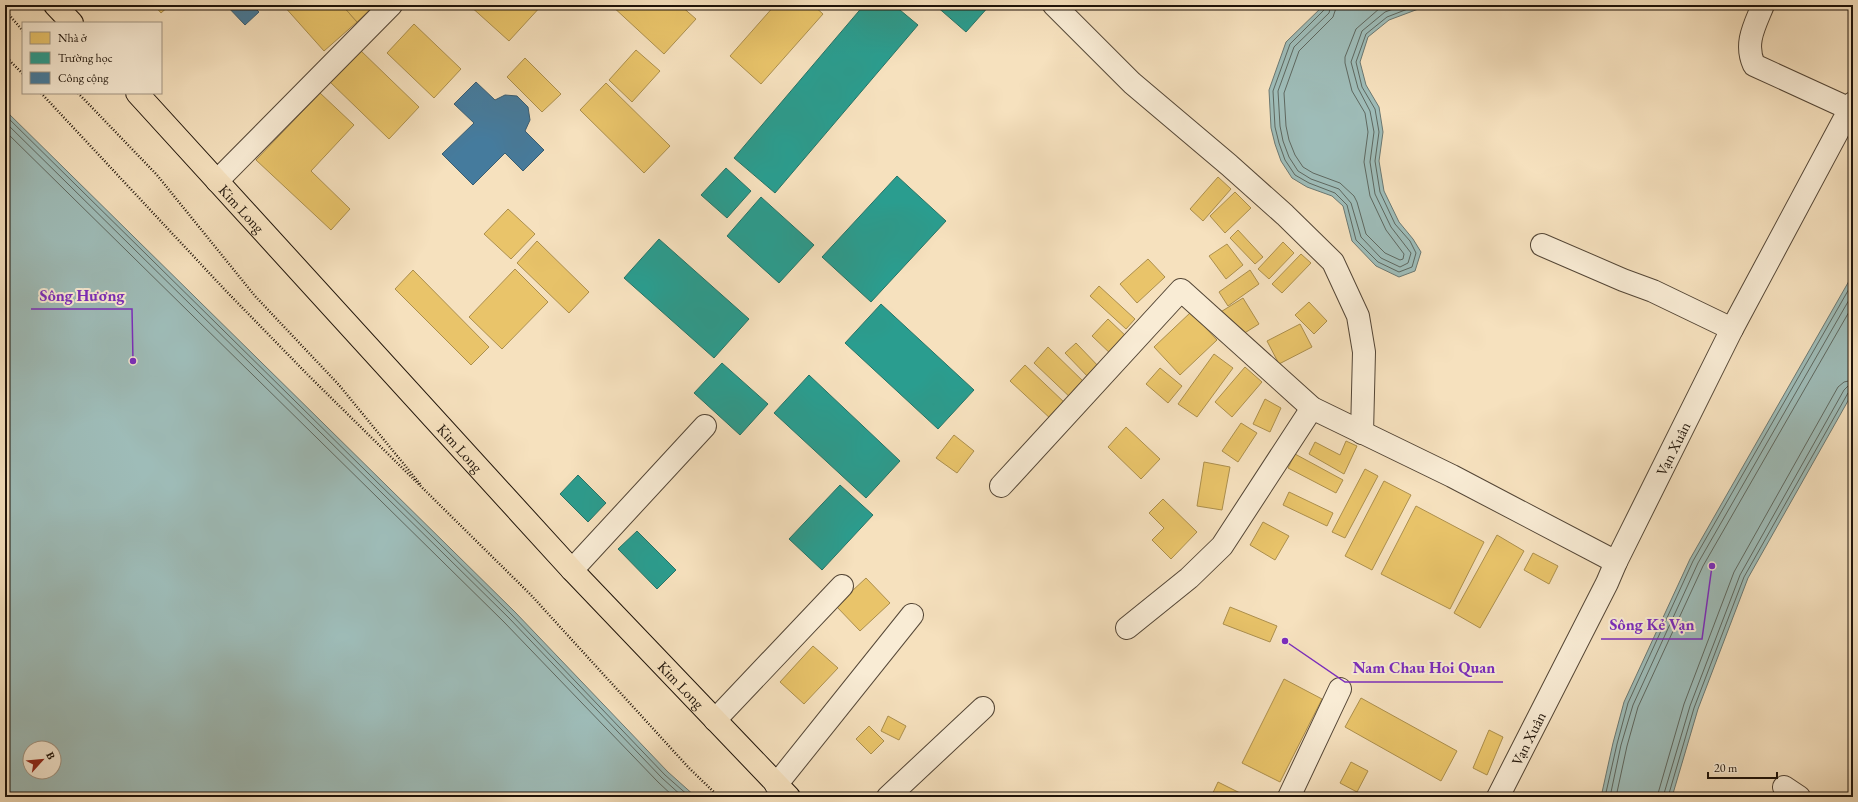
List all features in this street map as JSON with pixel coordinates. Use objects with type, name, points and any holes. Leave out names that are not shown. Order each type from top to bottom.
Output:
[{"type":"main road","points":[[55,5],[71,22]]},
{"type":"main road","name":"Kim Long","points":[[138,94],[572,570],[782,791]]},
{"type":"street","points":[[217,180],[391,5]]},
{"type":"street","points":[[1054,5],[1132,83],[1286,215],[1333,262],[1358,316],[1364,352],[1362,433]]},
{"type":"street","points":[[1763,5],[1750,37],[1750,55],[1754,65],[1852,106]]},
{"type":"street","name":"Vạn Xuân","points":[[1498,797],[1607,583],[1732,329],[1852,106]]},
{"type":"street","points":[[1542,245],[1652,291],[1732,329]]},
{"type":"street","points":[[1001,486],[1182,290],[1312,408],[1452,476],[1616,562]]},
{"type":"street","points":[[1127,628],[1190,578],[1222,546],[1312,408]]},
{"type":"street","points":[[572,570],[705,426]]},
{"type":"street","points":[[715,720],[842,586]]},
{"type":"street","points":[[782,791],[912,615]]},
{"type":"street","points":[[1289,797],[1340,689]]},
{"type":"street","points":[[888,797],[984,708]]},
{"type":"path","points":[[5,10],[22,30]]},
{"type":"path","points":[[5,56],[22,73]]},
{"type":"path","points":[[42,94],[226,291],[530,594],[689,768],[719,797]]},
{"type":"path","points":[[79,94],[157,175],[255,296],[339,386],[430,496]]},
{"type":"water","points":[[1324,5],[1429,5],[1389,20],[1368,37],[1360,62],[1366,85],[1379,107],[1383,132],[1379,161],[1384,191],[1399,222],[1413,239],[1421,252],[1415,271],[1399,277],[1376,266],[1352,241],[1343,206],[1332,196],[1307,187],[1292,178],[1281,161],[1275,144],[1271,128],[1269,90],[1286,42]]},
{"type":"water","points":[[5,110],[515,612],[668,772],[696,797],[5,797]]},
{"type":"water","points":[[1853,274],[1853,392],[1748,578],[1698,709],[1672,797],[1601,797],[1624,702],[1690,559]]},
{"type":"building: Nhà ở","points":[[154,5],[170,5],[161,13]]},
{"type":"building: Nhà ở","points":[[283,5],[342,5],[357,22],[324,51]]},
{"type":"building: Nhà ở","points":[[342,5],[375,5],[357,22]]},
{"type":"building: Nhà ở","points":[[469,5],[542,5],[509,41]]},
{"type":"building: Nhà ở","points":[[611,5],[680,5],[696,19],[664,54]]},
{"type":"building: Nhà ở","points":[[775,5],[813,5],[823,14],[761,84],[730,56]]},
{"type":"building: Nhà ở","points":[[414,24],[461,69],[434,98],[387,53]]},
{"type":"building: Nhà ở","points":[[359,49],[419,107],[389,139],[329,81]]},
{"type":"building: Nhà ở","points":[[636,50],[660,71],[632,102],[609,80]]},
{"type":"building: Nhà ở","points":[[525,58],[561,94],[542,112],[507,77]]},
{"type":"building: Nhà ở","points":[[606,83],[670,146],[644,173],[580,110]]},
{"type":"building: Nhà ở","points":[[320,93],[354,125],[311,171],[350,209],[331,230],[256,160]]},
{"type":"building: Nhà ở","points":[[1218,177],[1231,189],[1203,221],[1190,209]]},
{"type":"building: Nhà ở","points":[[1235,192],[1251,208],[1225,233],[1210,216]]},
{"type":"building: Nhà ở","points":[[508,209],[535,234],[511,259],[484,234]]},
{"type":"building: Nhà ở","points":[[1238,230],[1263,257],[1255,264],[1230,238]]},
{"type":"building: Nhà ở","points":[[537,241],[589,292],[569,313],[517,263]]},
{"type":"building: Nhà ở","points":[[1283,242],[1294,253],[1269,279],[1258,269]]},
{"type":"building: Nhà ở","points":[[1227,244],[1243,265],[1226,279],[1209,256]]},
{"type":"building: Nhà ở","points":[[1301,254],[1311,263],[1282,293],[1272,284]]},
{"type":"building: Nhà ở","points":[[1148,259],[1165,277],[1137,303],[1120,284]]},
{"type":"building: Nhà ở","points":[[515,269],[548,302],[502,349],[469,317]]},
{"type":"building: Nhà ở","points":[[413,270],[489,347],[471,365],[395,289]]},
{"type":"building: Nhà ở","points":[[1250,270],[1259,284],[1228,306],[1219,292]]},
{"type":"building: Nhà ở","points":[[1099,286],[1135,319],[1126,329],[1090,296]]},
{"type":"building: Nhà ở","points":[[1243,298],[1259,324],[1235,339],[1219,313]]},
{"type":"building: Nhà ở","points":[[1309,302],[1327,321],[1314,334],[1295,315]]},
{"type":"building: Nhà ở","points":[[1191,312],[1217,340],[1180,375],[1154,347]]},
{"type":"building: Nhà ở","points":[[1108,319],[1129,339],[1113,356],[1092,336]]},
{"type":"building: Nhà ở","points":[[1300,324],[1312,347],[1279,364],[1267,341]]},
{"type":"building: Nhà ở","points":[[1076,343],[1102,370],[1091,380],[1065,353]]},
{"type":"building: Nhà ở","points":[[1048,347],[1088,386],[1074,401],[1034,363]]},
{"type":"building: Nhà ở","points":[[1214,354],[1233,368],[1197,417],[1178,404]]},
{"type":"building: Nhà ở","points":[[1025,365],[1066,404],[1052,420],[1010,381]]},
{"type":"building: Nhà ở","points":[[1245,367],[1262,382],[1232,417],[1215,402]]},
{"type":"building: Nhà ở","points":[[1160,368],[1182,386],[1168,403],[1146,384]]},
{"type":"building: Nhà ở","points":[[1265,399],[1281,408],[1270,432],[1253,424]]},
{"type":"building: Nhà ở","points":[[1241,423],[1257,433],[1238,462],[1222,451]]},
{"type":"building: Nhà ở","points":[[1126,427],[1160,459],[1141,479],[1108,447]]},
{"type":"building: Nhà ở","points":[[954,435],[974,451],[957,473],[936,458]]},
{"type":"building: Nhà ở","points":[[1346,441],[1357,446],[1344,474],[1309,454],[1315,442],[1340,455]]},
{"type":"building: Nhà ở","points":[[1295,454],[1343,480],[1336,493],[1288,468]]},
{"type":"building: Nhà ở","points":[[1204,462],[1230,467],[1222,510],[1197,506]]},
{"type":"building: Nhà ở","points":[[1365,469],[1378,476],[1345,538],[1332,532]]},
{"type":"building: Nhà ở","points":[[1384,481],[1411,495],[1372,570],[1345,556]]},
{"type":"building: Nhà ở","points":[[1289,492],[1333,513],[1327,526],[1283,505]]},
{"type":"building: Nhà ở","points":[[1163,499],[1197,532],[1171,559],[1152,540],[1164,528],[1149,513]]},
{"type":"building: Nhà ở","points":[[1416,506],[1484,542],[1450,609],[1381,574]]},
{"type":"building: Nhà ở","points":[[1263,522],[1289,536],[1275,560],[1250,545]]},
{"type":"building: Nhà ở","points":[[1497,535],[1524,551],[1480,628],[1454,613]]},
{"type":"building: Nhà ở","points":[[1533,553],[1558,566],[1549,584],[1524,570]]},
{"type":"building: Nhà ở","points":[[866,578],[890,603],[860,631],[836,606]]},
{"type":"building: Nhà ở","points":[[1230,607],[1277,626],[1270,642],[1223,624]]},
{"type":"building: Nhà ở","points":[[813,646],[838,668],[804,704],[780,682]]},
{"type":"building: Nhà ở","points":[[1284,679],[1322,699],[1280,782],[1242,763]]},
{"type":"building: Nhà ở","points":[[1361,698],[1457,751],[1441,781],[1345,727]]},
{"type":"building: Nhà ở","points":[[888,716],[906,726],[899,740],[881,731]]},
{"type":"building: Nhà ở","points":[[869,726],[884,741],[871,754],[856,739]]},
{"type":"building: Nhà ở","points":[[1489,730],[1503,737],[1487,775],[1473,768]]},
{"type":"building: Nhà ở","points":[[1351,762],[1368,771],[1357,792],[1340,783]]},
{"type":"building: Nhà ở","points":[[1218,782],[1248,797],[1211,797]]},
{"type":"building: Trường học","points":[[864,5],[894,5],[918,25],[775,193],[734,158]]},
{"type":"building: Trường học","points":[[935,5],[990,5],[966,32]]},
{"type":"building: Trường học","points":[[726,168],[751,191],[727,218],[701,195]]},
{"type":"building: Trường học","points":[[897,176],[946,221],[871,302],[822,257]]},
{"type":"building: Trường học","points":[[761,197],[814,245],[779,283],[727,236]]},
{"type":"building: Trường học","points":[[659,239],[749,319],[714,358],[624,278]]},
{"type":"building: Trường học","points":[[881,304],[974,390],[938,429],[845,343]]},
{"type":"building: Trường học","points":[[722,363],[768,404],[740,435],[694,393]]},
{"type":"building: Trường học","points":[[809,375],[900,461],[866,498],[774,413]]},
{"type":"building: Trường học","points":[[578,475],[606,503],[588,522],[560,494]]},
{"type":"building: Trường học","points":[[840,485],[873,515],[822,570],[789,539]]},
{"type":"building: Trường học","points":[[637,531],[676,570],[657,589],[618,549]]},
{"type":"building: Công cộng","points":[[226,5],[252,5],[259,12],[245,25]]},
{"type":"building: Công cộng","points":[[476,82],[495,100],[505,95],[517,96],[528,107],[530,120],[525,131],[544,150],[523,171],[505,153],[473,185],[442,154],[474,123],[454,104]]},
{"type":"place","name":"Sông Hương","points":[[133,361]]},
{"type":"place","name":"Sông Kẻ Vạn","points":[[1712,566]]},
{"type":"place","name":"Nam Chau Hoi Quan","points":[[1285,641]]}]
